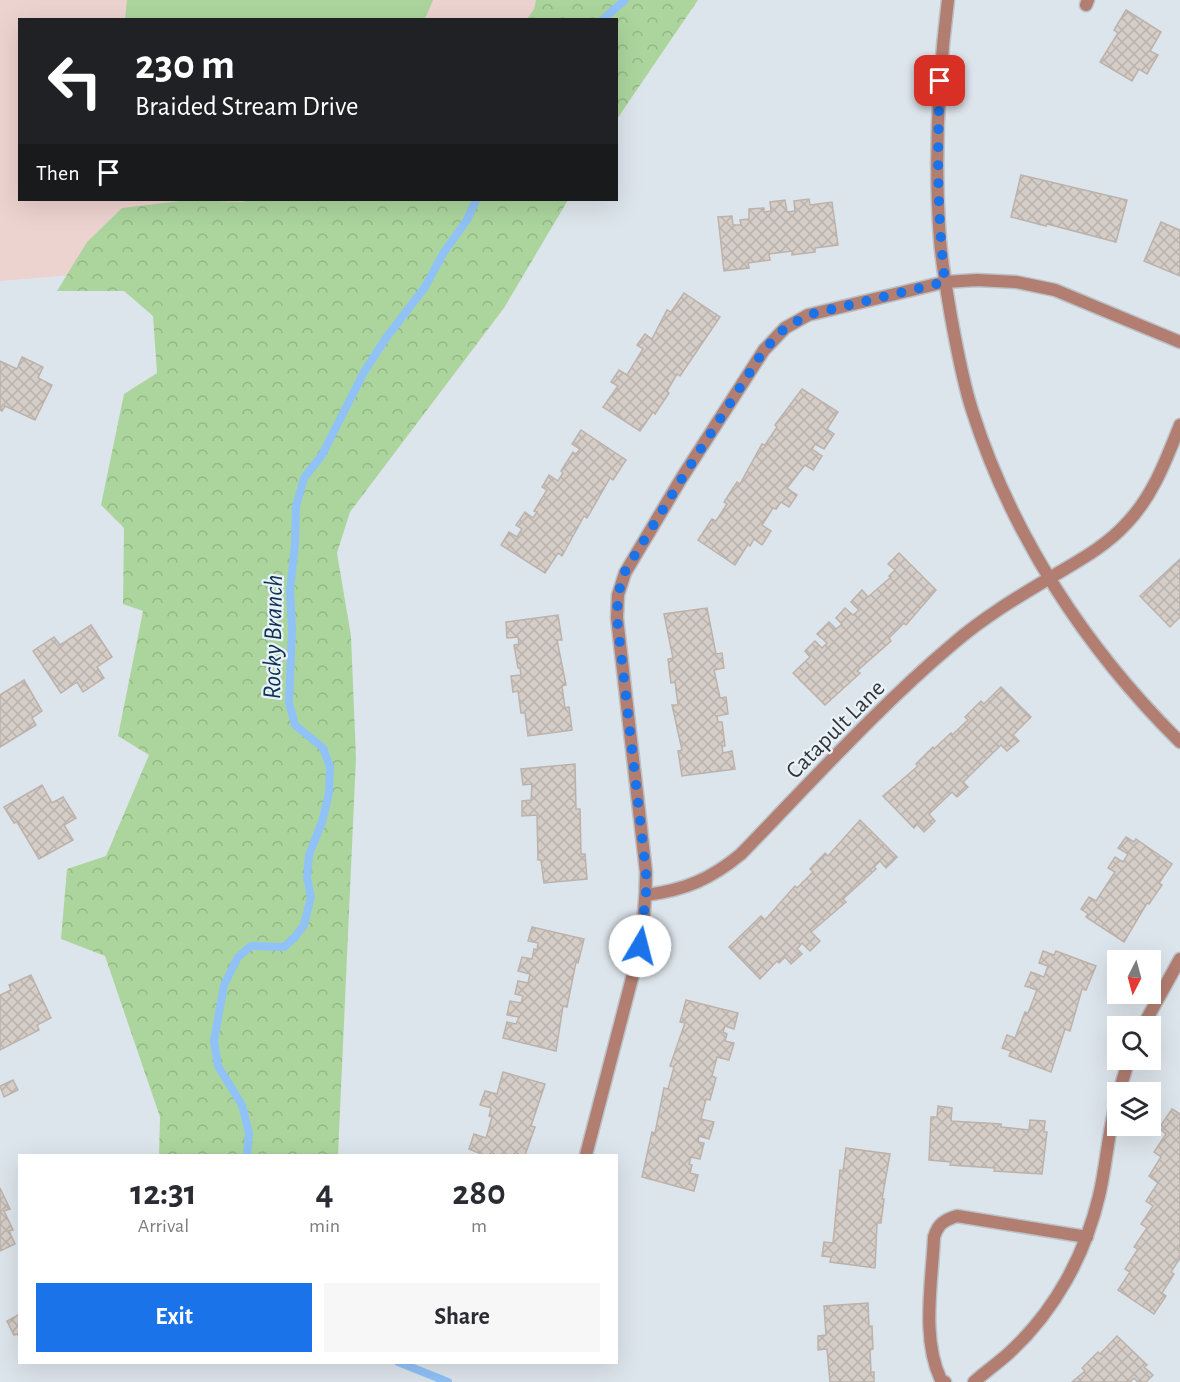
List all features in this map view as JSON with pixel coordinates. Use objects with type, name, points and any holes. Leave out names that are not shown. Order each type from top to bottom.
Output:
[{"type":"street","points":[[948,0],[940,81],[937,145],[940,241],[959,361],[972,409],[992,468],[1019,525],[1050,578],[1100,652],[1134,694],[1180,742]]},
{"type":"street","points":[[586,1154],[637,959],[646,895],[646,872],[617,618],[618,595],[624,573],[764,350],[785,328],[808,315],[945,282],[977,280],[1017,282],[1055,290],[1180,342]]},
{"type":"street","name":"Catapult Lane","points":[[646,895],[669,892],[697,883],[723,869],[741,854],[878,713],[955,642],[1002,606],[1100,549],[1126,525],[1144,502],[1162,470],[1180,425]]},
{"type":"street","points":[[1149,1016],[1180,959]]},
{"type":"street","points":[[974,1382],[1010,1352],[1040,1320],[1066,1283],[1087,1237],[1100,1195],[1109,1136]]},
{"type":"street","points":[[945,1382],[941,1380],[934,1365],[929,1341],[934,1237],[937,1227],[945,1219],[957,1216],[1087,1237]]},
{"type":"shaded area","points":[[0,0],[628,0],[615,18],[18,18],[18,201],[411,201],[224,263],[0,281]]},
{"type":"green space","points":[[127,0],[433,0],[425,18],[125,18]]},
{"type":"green space","points":[[536,0],[698,0],[618,118],[618,18],[528,18],[534,9]]},
{"type":"green space","points":[[181,201],[567,201],[504,308],[350,512],[337,553],[351,636],[356,758],[338,1154],[159,1154],[160,1117],[105,956],[61,939],[67,869],[106,856],[149,755],[118,736],[143,611],[123,604],[124,528],[101,505],[124,394],[157,373],[153,316],[124,291],[57,291],[87,242],[122,208]]},
{"type":"building","points":[[1126,10],[1161,32],[1150,51],[1158,55],[1147,74],[1139,69],[1132,81],[1100,62],[1118,33],[1114,30]]},
{"type":"building","points":[[1021,175],[1127,200],[1116,242],[1011,217]]},
{"type":"building","points":[[809,199],[810,205],[832,202],[838,245],[815,248],[815,252],[792,255],[792,251],[769,254],[770,260],[748,263],[749,268],[724,271],[718,217],[732,216],[733,225],[741,225],[740,220],[749,219],[749,209],[764,208],[764,212],[771,211],[770,202],[785,200],[787,212],[795,211],[794,201]]},
{"type":"building","points":[[1161,222],[1180,230],[1180,276],[1144,261]]},
{"type":"building","points":[[684,293],[720,317],[680,376],[677,374],[667,391],[669,393],[655,414],[653,412],[640,431],[603,407],[618,386],[611,382],[619,370],[627,375],[643,349],[637,345],[645,334],[652,339],[667,310],[671,312]]},
{"type":"building","points":[[22,357],[43,367],[38,378],[52,385],[35,420],[5,406],[2,411],[0,410],[0,361],[17,369]]},
{"type":"building","points":[[802,389],[838,412],[827,429],[834,434],[824,449],[815,444],[812,449],[822,456],[813,470],[805,465],[787,488],[797,495],[789,507],[781,502],[776,509],[773,508],[762,525],[771,531],[762,545],[754,539],[750,546],[748,544],[735,565],[698,540],[712,519],[716,521],[727,504],[724,502],[737,482],[740,484],[762,444],[765,445],[777,427],[775,425]]},
{"type":"building","points":[[581,430],[626,460],[613,480],[610,478],[587,518],[584,516],[562,556],[558,553],[545,573],[501,545],[509,532],[517,537],[522,529],[516,525],[525,512],[533,518],[537,512],[534,511],[547,490],[542,487],[549,475],[558,481],[563,473],[561,471],[573,452],[576,454],[580,449],[572,444]]},
{"type":"building","points":[[899,553],[936,590],[906,625],[904,623],[889,638],[891,641],[857,671],[860,673],[825,705],[793,673],[810,657],[805,651],[815,641],[822,648],[827,643],[817,634],[829,622],[836,629],[842,624],[836,618],[845,608],[853,615],[859,610],[851,602],[862,590],[868,597],[891,577],[889,576],[895,570],[888,564]]},
{"type":"building","points":[[1180,559],[1180,617],[1170,627],[1140,596]]},
{"type":"building","points":[[707,608],[716,654],[722,653],[724,668],[714,670],[720,698],[726,697],[728,714],[717,716],[718,722],[722,722],[725,746],[722,746],[723,753],[732,751],[735,769],[682,776],[678,751],[682,750],[672,705],[678,705],[675,682],[671,683],[668,659],[673,658],[664,614]]},
{"type":"building","points":[[558,615],[562,640],[557,640],[566,685],[562,686],[565,708],[569,707],[572,730],[528,736],[525,713],[521,713],[518,691],[513,692],[511,676],[521,675],[514,645],[519,644],[518,637],[507,638],[506,622]]},
{"type":"building","points":[[91,625],[112,657],[97,667],[104,678],[83,692],[77,682],[61,693],[33,651],[54,637],[60,645]]},
{"type":"building","points":[[24,680],[42,711],[32,718],[36,725],[0,747],[0,695]]},
{"type":"building","points":[[1001,687],[1031,717],[1013,735],[1019,741],[1007,751],[1001,745],[963,782],[968,787],[957,797],[952,792],[929,814],[935,821],[924,832],[917,824],[914,828],[883,796],[918,766],[916,764],[933,747],[934,749],[968,720],[965,717],[981,701],[984,704]]},
{"type":"building","points":[[575,764],[576,809],[580,809],[581,854],[585,854],[587,879],[544,883],[541,860],[538,860],[537,815],[522,816],[522,801],[531,800],[532,784],[523,785],[521,769]]},
{"type":"building","points":[[42,785],[52,803],[63,797],[76,818],[64,825],[73,840],[39,859],[17,822],[14,823],[4,807]]},
{"type":"building","points":[[860,820],[897,857],[886,868],[880,861],[874,867],[876,869],[843,899],[846,902],[811,932],[820,941],[810,951],[802,943],[797,949],[802,954],[791,964],[785,957],[779,963],[777,961],[760,979],[729,947],[761,916],[765,920],[795,886],[797,888],[813,872],[810,869],[825,853],[828,856]]},
{"type":"building","points":[[1126,837],[1134,842],[1136,839],[1172,864],[1159,883],[1162,885],[1149,904],[1147,903],[1124,942],[1086,917],[1088,914],[1081,909],[1089,897],[1096,901],[1115,872],[1108,868],[1115,857],[1123,862],[1128,854],[1118,848]]},
{"type":"building","points":[[532,927],[584,939],[578,963],[576,962],[567,1007],[563,1006],[556,1051],[503,1038],[507,1022],[516,1024],[519,1017],[507,1015],[510,1001],[521,1003],[523,996],[515,994],[518,981],[528,983],[530,974],[518,971],[522,957],[532,959],[534,949],[537,950],[538,943],[528,941]]},
{"type":"building","points":[[1043,951],[1054,955],[1056,951],[1096,966],[1086,990],[1082,989],[1070,1031],[1065,1029],[1051,1072],[1009,1056],[1011,1051],[1002,1048],[1007,1035],[1015,1038],[1037,990],[1025,986],[1031,972],[1044,977],[1048,966],[1039,963]]},
{"type":"building","points":[[31,975],[51,1018],[37,1025],[39,1030],[0,1050],[0,995],[11,990],[9,985]]},
{"type":"building","points":[[686,1000],[738,1013],[734,1029],[725,1026],[723,1032],[727,1034],[725,1041],[734,1043],[729,1060],[717,1057],[712,1076],[716,1078],[710,1100],[706,1099],[701,1119],[714,1122],[709,1139],[699,1136],[698,1142],[704,1143],[700,1159],[691,1157],[689,1164],[692,1165],[690,1173],[698,1175],[694,1191],[642,1177],[652,1132],[655,1133],[664,1088],[668,1089],[674,1067],[670,1066],[685,1023],[680,1022]]},
{"type":"building","points":[[503,1072],[545,1084],[531,1126],[535,1127],[525,1154],[479,1154],[469,1149],[474,1134],[486,1138],[492,1117],[489,1116],[491,1108],[480,1105],[485,1091],[497,1094]]},
{"type":"building","points":[[13,1080],[18,1090],[4,1097],[0,1086]]},
{"type":"building","points":[[938,1106],[952,1108],[951,1121],[1001,1124],[1001,1127],[1029,1130],[1030,1120],[1045,1121],[1044,1132],[1047,1132],[1042,1174],[994,1171],[995,1168],[950,1165],[951,1162],[929,1160],[931,1117],[937,1117]]},
{"type":"building","points":[[1172,1109],[1180,1114],[1180,1247],[1178,1250],[1180,1258],[1171,1272],[1174,1274],[1162,1293],[1166,1296],[1154,1314],[1118,1290],[1130,1272],[1125,1269],[1138,1249],[1134,1247],[1147,1228],[1141,1224],[1153,1206],[1146,1201],[1158,1183],[1149,1176],[1161,1157],[1154,1152],[1166,1134],[1161,1130],[1161,1125]]},
{"type":"building","points":[[846,1148],[890,1154],[882,1199],[884,1199],[881,1223],[877,1223],[875,1268],[830,1262],[831,1257],[822,1256],[824,1242],[833,1243],[840,1170],[843,1171]]},
{"type":"building","points":[[0,1188],[10,1209],[4,1211],[13,1230],[9,1231],[15,1244],[0,1251]]},
{"type":"building","points":[[868,1303],[869,1326],[872,1326],[873,1349],[870,1350],[874,1382],[830,1382],[827,1349],[818,1350],[818,1336],[826,1335],[824,1306]]},
{"type":"building","points":[[18,1315],[18,1335],[14,1335],[7,1321]]},
{"type":"building","points":[[1117,1336],[1147,1365],[1144,1367],[1153,1375],[1146,1382],[1138,1382],[1134,1378],[1130,1382],[1072,1382],[1085,1371],[1082,1368],[1098,1352],[1100,1354]]},
{"type":"waterway","name":"Rocky Branch","points":[[604,18],[625,0]]},
{"type":"waterway","name":"Rocky Branch","points":[[247,1154],[249,1133],[242,1105],[218,1066],[214,1041],[224,985],[238,957],[251,946],[284,947],[304,925],[311,897],[307,878],[309,855],[322,822],[329,793],[330,767],[323,748],[295,725],[289,703],[292,629],[290,590],[296,506],[304,478],[322,455],[364,372],[386,338],[425,287],[444,252],[467,220],[476,201]]},
{"type":"waterway","name":"Rocky Branch","points":[[403,1364],[448,1382]]},
{"type":"route","points":[[640,946],[646,895],[646,872],[617,618],[618,595],[624,573],[764,350],[785,328],[808,315],[945,282],[940,241],[937,145],[940,81]]}]
